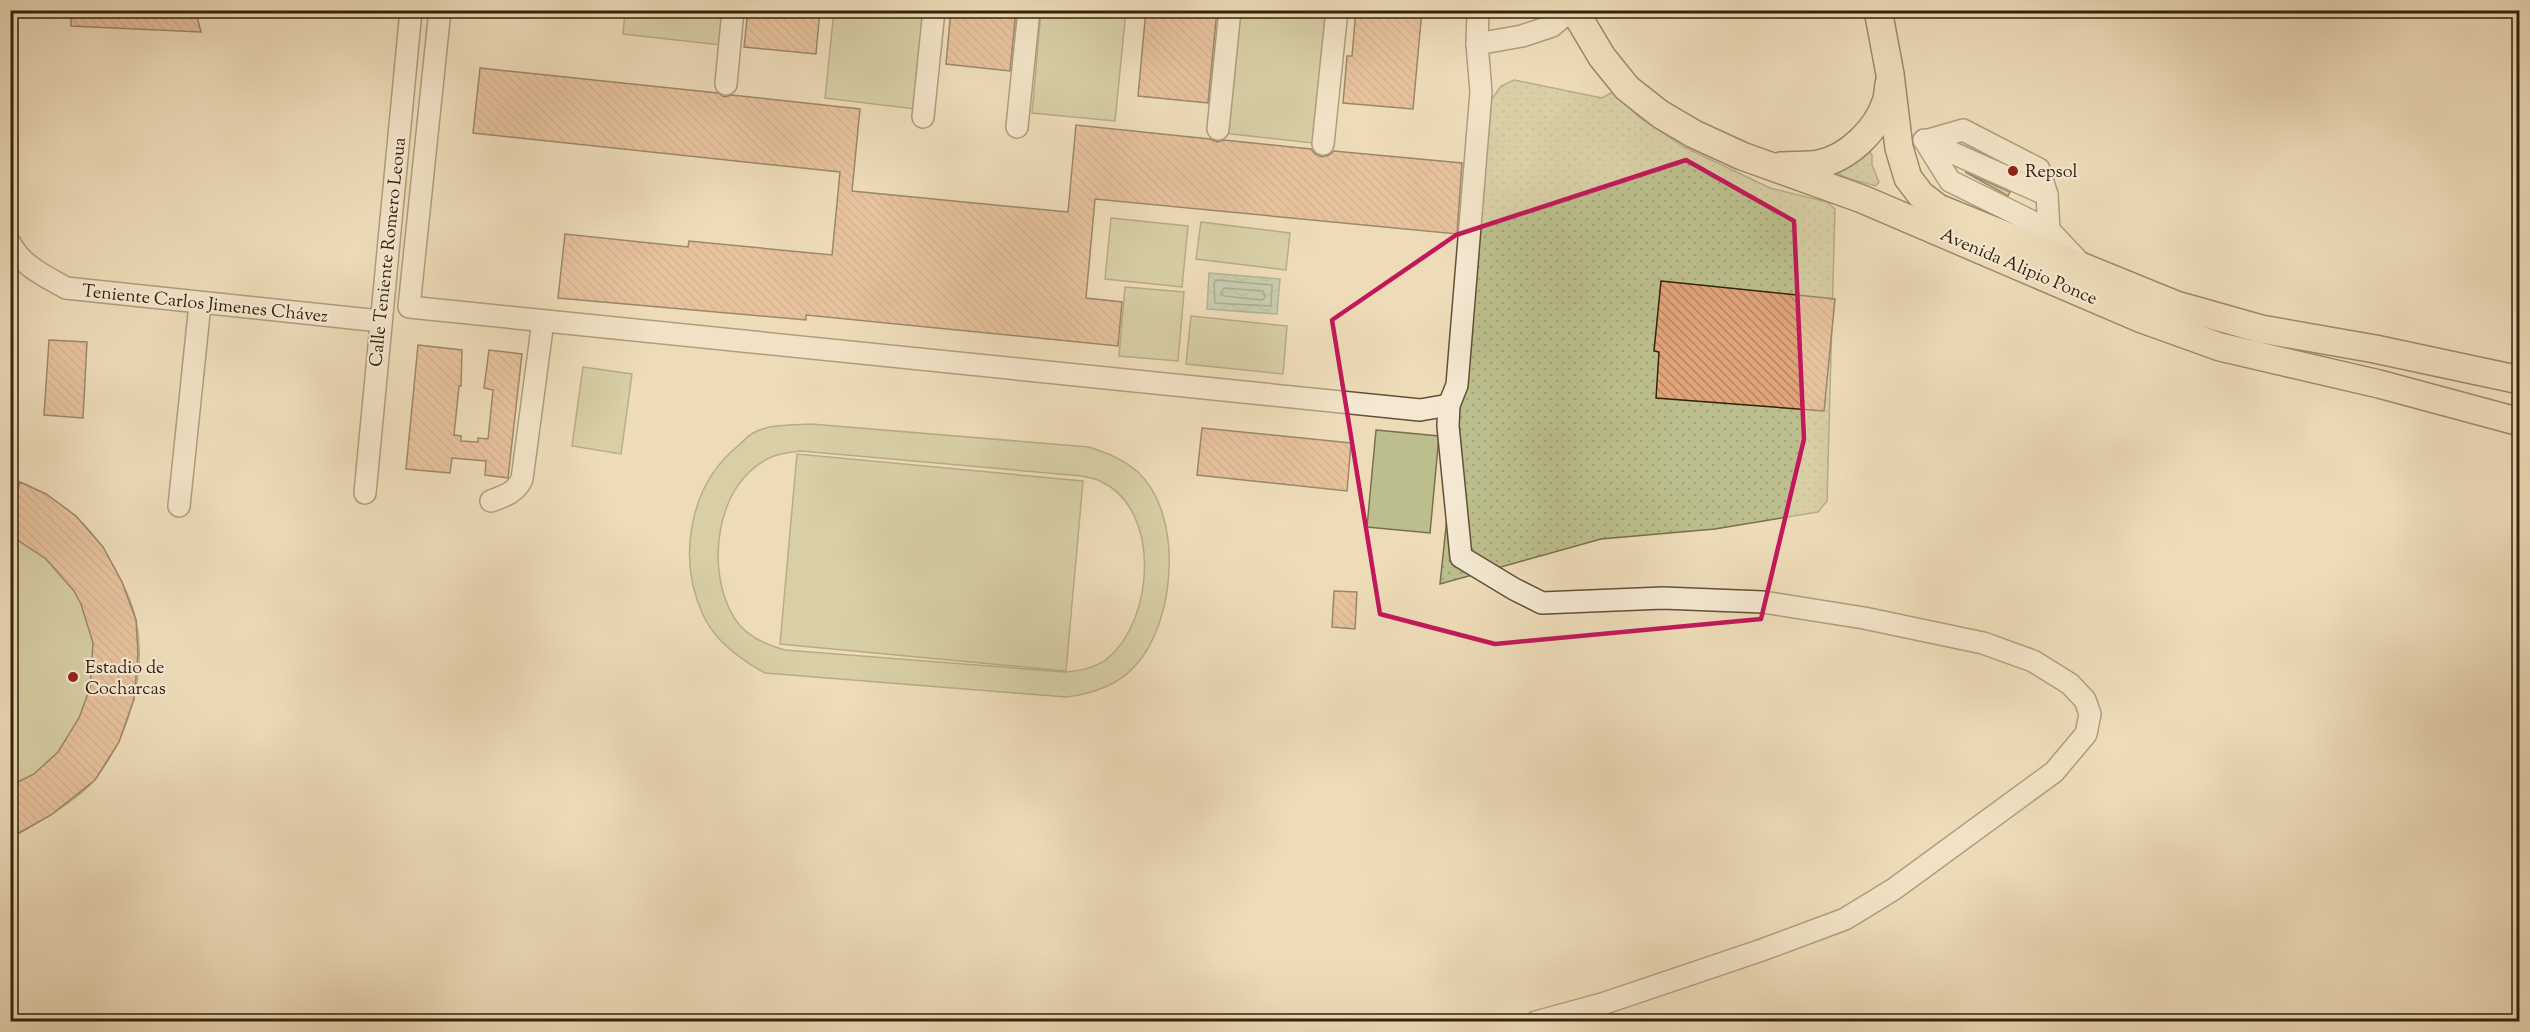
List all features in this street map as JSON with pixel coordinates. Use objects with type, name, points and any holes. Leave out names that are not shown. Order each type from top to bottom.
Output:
[{"type":"main road","name":"Avenida Alipio Ponce","points":[[1573,10],[1602,57],[1627,88],[1660,114],[1694,134],[1768,167],[2082,280],[2261,329],[2375,349],[2520,381]]},
{"type":"main road","name":"Avenida Alipio Ponce","points":[[1878,10],[1890,74],[1899,148],[1908,178],[1921,195],[1938,208],[2082,280],[2142,319],[2220,347],[2379,384],[2520,422]]},
{"type":"main road","points":[[1768,167],[1820,164],[1840,156],[1860,141],[1877,120],[1887,102],[1890,74]]},
{"type":"street","name":"Calle Teniente Romero Leoua","points":[[364,493],[411,10]]},
{"type":"street","points":[[440,10],[409,307],[1420,410],[1449,405]]},
{"type":"street","points":[[726,84],[734,10]]},
{"type":"street","points":[[923,117],[934,10]]},
{"type":"street","points":[[1017,127],[1029,10]]},
{"type":"street","points":[[1218,129],[1230,10]]},
{"type":"street","points":[[1323,144],[1337,10]]},
{"type":"street","points":[[1478,10],[1480,104],[1457,385],[1449,405],[1448,426],[1461,557],[1542,603],[1662,598],[1763,602],[1897,625],[1983,643],[2033,661],[2070,684],[2085,700],[2090,714],[2086,734],[2054,772],[1894,888],[1845,919],[1602,1004],[1536,1022]]},
{"type":"street","points":[[1477,44],[1522,36],[1552,26],[1573,10]]},
{"type":"street","points":[[1898,131],[2047,195],[2049,230],[2082,280]]},
{"type":"street","points":[[1925,141],[1950,181],[2049,230]]},
{"type":"street","name":"Teniente Carlos Jimenes Chávez","points":[[10,243],[16,253],[36,272],[66,288],[200,304],[380,321]]},
{"type":"street","points":[[179,506],[200,304]]},
{"type":"street","points":[[491,501],[504,497],[518,488],[522,479],[543,321]]},
{"type":"highlighted area","points":[[1686,160],[1794,221],[1804,439],[1761,619],[1495,644],[1380,614],[1332,320],[1456,235]]},
{"type":"shaded area","points":[[625,11],[725,11],[721,45],[623,34]]},
{"type":"shaded area","points":[[834,11],[924,11],[915,109],[825,98]]},
{"type":"shaded area","points":[[1041,11],[1126,11],[1115,121],[1032,113]]},
{"type":"shaded area","points":[[1237,11],[1327,11],[1313,143],[1223,133]]},
{"type":"shaded area","points":[[1514,80],[1602,98],[1613,92],[1639,117],[1684,147],[1770,188],[1827,202],[1835,209],[1827,501],[1818,512],[1715,529],[1601,539],[1440,584],[1491,100],[1501,86]]},
{"type":"shaded area","points":[[1869,151],[1879,182],[1876,186],[1844,177],[1836,172]]},
{"type":"shaded area","points":[[1111,218],[1188,226],[1182,287],[1105,279]]},
{"type":"shaded area","points":[[1201,222],[1290,233],[1286,270],[1196,259]]},
{"type":"shaded area","points":[[1125,287],[1184,292],[1178,361],[1119,356]]},
{"type":"shaded area","points":[[1191,316],[1287,326],[1283,374],[1186,364]]},
{"type":"shaded area","points":[[583,367],[632,374],[621,454],[572,446]]},
{"type":"shaded area","points":[[811,424],[1089,447],[1127,463],[1138,472],[1153,491],[1163,514],[1168,541],[1169,569],[1166,597],[1149,647],[1135,666],[1121,678],[1094,691],[1066,697],[765,673],[747,662],[714,633],[703,615],[695,593],[691,570],[692,524],[709,480],[722,461],[753,433],[767,428]],"holes":[[[801,451],[1082,476],[1098,480],[1120,495],[1134,515],[1142,539],[1145,566],[1142,593],[1135,618],[1123,641],[1108,658],[1093,667],[1065,672],[785,650],[764,642],[745,630],[735,619],[725,599],[718,552],[721,528],[728,505],[739,484],[754,468],[774,456]]]},
{"type":"shaded area","points":[[1376,430],[1439,436],[1430,533],[1367,527]]},
{"type":"shaded area","points":[[797,454],[1083,481],[1066,671],[780,644]]},
{"type":"shaded area","name":"Estadio de Cocharcas","points":[[20,482],[68,510],[96,538],[113,565],[134,613],[139,641],[139,661],[137,682],[126,723],[118,743],[96,778],[68,803],[11,838],[10,511]]},
{"type":"water","points":[[1209,273],[1280,279],[1277,314],[1207,309]]},
{"type":"building","points":[[71,10],[195,10],[201,32],[71,26]]},
{"type":"building","points":[[748,10],[820,10],[816,54],[744,47]]},
{"type":"building","points":[[951,10],[1016,10],[1010,71],[946,64]]},
{"type":"building","points":[[1146,10],[1217,10],[1208,103],[1138,96]]},
{"type":"building","points":[[1356,10],[1422,10],[1413,109],[1343,103],[1347,56],[1352,56]]},
{"type":"building","points":[[480,68],[718,93],[724,97],[732,95],[860,109],[852,191],[1068,212],[1076,125],[1210,139],[1217,142],[1224,140],[1311,149],[1322,157],[1334,151],[1462,163],[1457,234],[1095,199],[1086,298],[1122,302],[1118,346],[806,315],[806,320],[558,298],[565,234],[688,247],[689,241],[832,255],[840,172],[473,133]]},
{"type":"building","points":[[1965,172],[2010,192],[2008,196]]},
{"type":"building","points":[[1661,281],[1835,299],[1824,411],[1656,398],[1659,352],[1654,351]]},
{"type":"building","points":[[49,340],[87,342],[83,418],[44,415]]},
{"type":"building","points":[[418,345],[462,350],[461,386],[459,386],[454,435],[461,436],[461,441],[478,442],[478,438],[488,439],[493,390],[484,388],[489,350],[522,354],[508,478],[485,475],[486,461],[452,458],[450,473],[406,469]]},
{"type":"building","points":[[1202,428],[1351,443],[1347,491],[1197,475]]},
{"type":"building","points":[[20,482],[46,494],[76,516],[103,547],[122,582],[136,620],[138,654],[134,699],[119,742],[95,780],[51,815],[10,838],[10,786],[34,774],[58,752],[79,718],[90,688],[93,643],[81,604],[74,591],[46,559],[10,535],[10,511]]},
{"type":"building","points":[[1334,591],[1357,592],[1355,629],[1332,627]]},
{"type":"place","name":"Repsol","points":[[2013,171]]},
{"type":"place","name":"Estadio de Cocharcas","points":[[73,677]]}]
